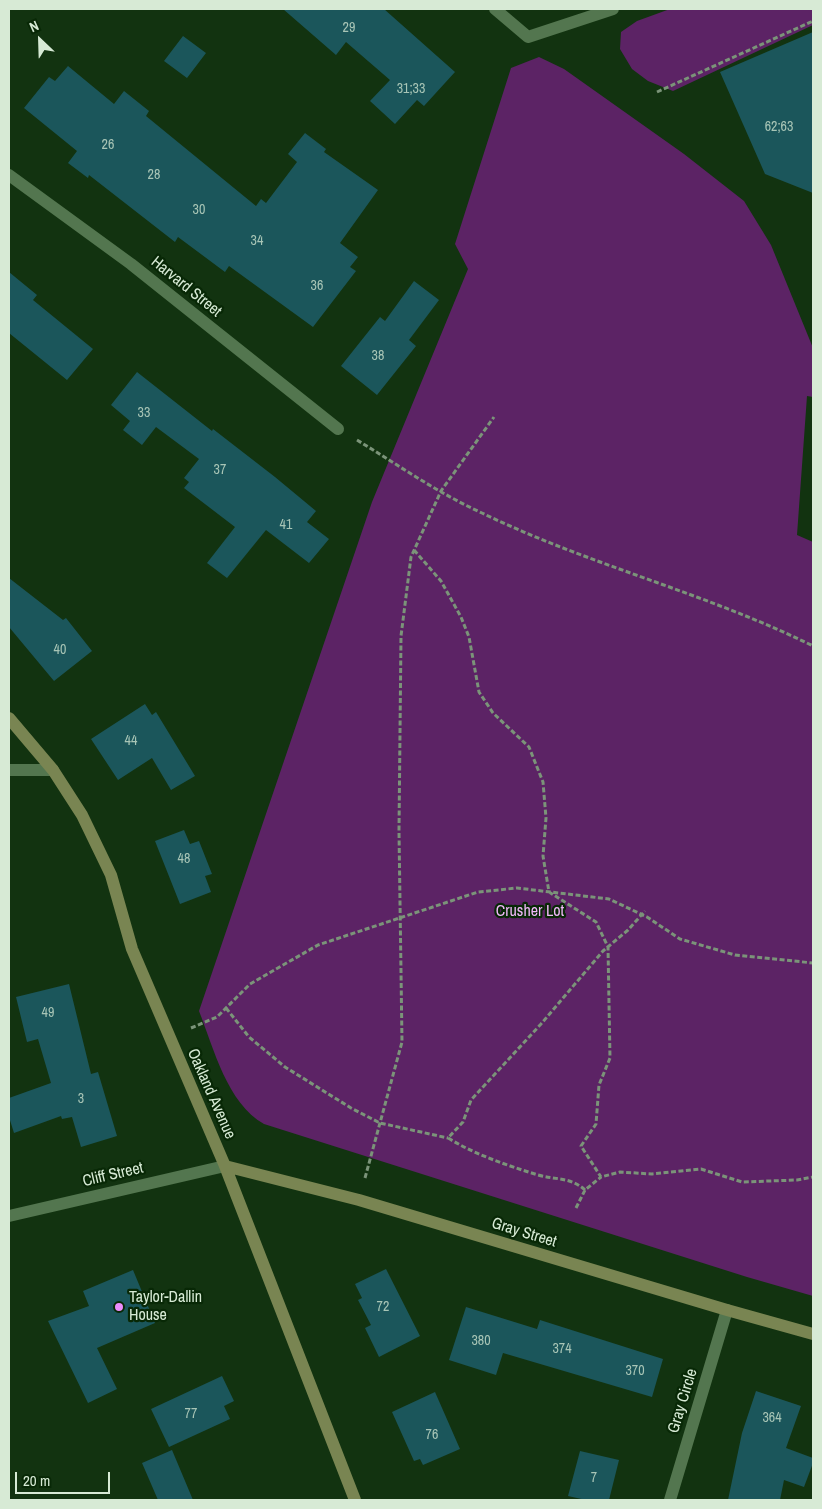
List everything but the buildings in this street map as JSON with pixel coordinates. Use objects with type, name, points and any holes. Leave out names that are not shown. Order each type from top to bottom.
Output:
[{"type":"street","points":[[495,9],[528,37],[613,9]]},
{"type":"street","name":"Harvard Street","points":[[9,175],[131,264],[338,429]]},
{"type":"street","name":"Oakland Avenue","points":[[9,718],[53,770],[82,815],[111,875],[132,949],[168,1037],[225,1166],[355,1500]]},
{"type":"street","points":[[9,770],[53,770]]},
{"type":"street","name":"Gray Street","points":[[225,1166],[359,1200],[813,1334]]},
{"type":"street","name":"Cliff Street","points":[[9,1216],[225,1166]]},
{"type":"street","name":"Gray Circle","points":[[670,1500],[727,1310]]},
{"type":"path","points":[[658,92],[813,21]]},
{"type":"path","points":[[359,1200],[402,1042],[400,919],[401,636],[411,557],[441,491],[494,417]]},
{"type":"path","points":[[338,429],[481,513],[566,549],[775,627],[813,646]]},
{"type":"path","points":[[414,550],[441,581],[461,617],[469,637],[479,692],[493,713],[529,747],[542,782],[546,818],[543,856],[549,892],[596,922],[608,947],[610,1058],[599,1085],[596,1124],[581,1146],[601,1177]]},
{"type":"path","points":[[168,1037],[217,1017],[250,984],[318,945],[478,892],[517,888],[610,899],[642,915],[680,939],[735,955],[813,963]]},
{"type":"path","points":[[448,1138],[463,1122],[471,1100],[608,947],[645,911]]},
{"type":"path","points":[[226,1008],[249,1037],[285,1067],[380,1123],[448,1138],[469,1151],[511,1167],[543,1176],[576,1182],[585,1190]]},
{"type":"path","points":[[576,1208],[585,1190],[601,1177],[620,1172],[652,1174],[701,1169],[742,1182],[797,1180],[813,1176]]},
{"type":"green space","points":[[670,9],[813,9],[813,25],[673,91],[648,81],[632,69],[620,49],[621,32],[637,21]]},
{"type":"green space","name":"Crusher Lot","points":[[539,57],[564,69],[684,154],[744,201],[771,245],[813,348],[813,397],[807,396],[797,535],[813,542],[813,1296],[747,1277],[264,1124],[251,1115],[231,1089],[216,1058],[199,1011],[372,502],[468,269],[455,244],[511,68]]},
{"type":"place","name":"Taylor-Dallin House","points":[[119,1307]]}]
